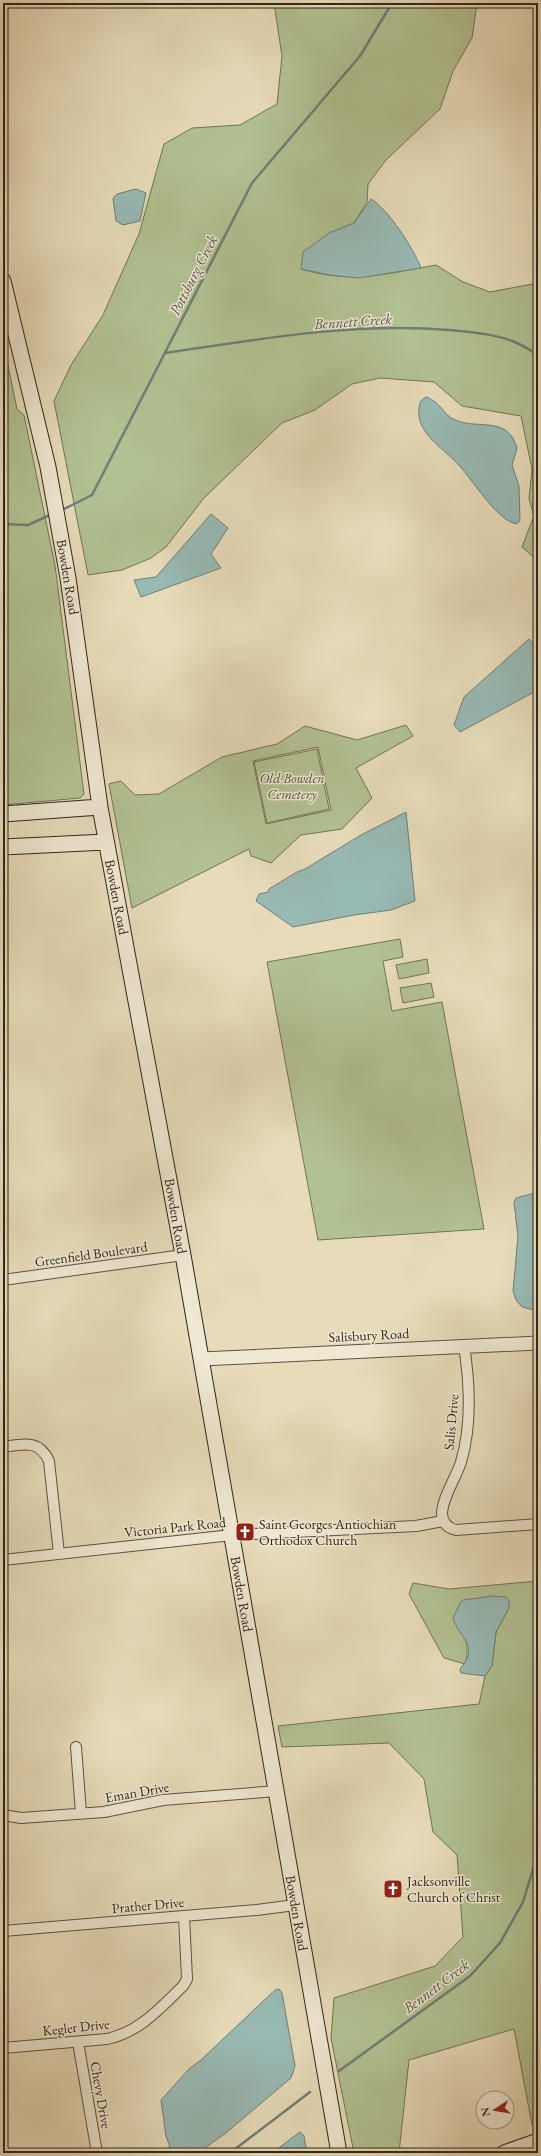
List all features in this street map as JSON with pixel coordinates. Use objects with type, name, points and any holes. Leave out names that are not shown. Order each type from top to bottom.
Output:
[{"type":"main road","name":"Bowden Road","points":[[3,280],[48,467],[68,578],[106,842],[202,1359],[339,2153]]},
{"type":"main road","points":[[3,814],[100,807]]},
{"type":"main road","points":[[3,847],[106,842]]},
{"type":"main road","points":[[504,2153],[538,2140]]},
{"type":"street","name":"Greenfield Boulevard","points":[[3,1280],[183,1255]]},
{"type":"street","name":"Salisbury Road","points":[[202,1359],[538,1343]]},
{"type":"street","name":"Salis Drive","points":[[443,1521],[444,1505],[457,1475],[467,1432],[468,1378],[464,1346]]},
{"type":"street","points":[[3,1447],[33,1444],[46,1454],[49,1462],[59,1554]]},
{"type":"street","points":[[443,1521],[451,1529],[456,1530],[538,1524]]},
{"type":"street","name":"Victoria Park Road","points":[[3,1560],[232,1535],[416,1526],[443,1521]]},
{"type":"street","points":[[76,1748],[81,1813]]},
{"type":"street","name":"Eman Drive","points":[[3,1815],[21,1818],[117,1810],[163,1800],[277,1791]]},
{"type":"street","name":"Prather Drive","points":[[3,1931],[257,1910],[295,1905]]},
{"type":"street","name":"Kegler Drive","points":[[3,2048],[107,2040],[141,2026],[183,1986],[187,1979],[188,1971],[184,1916]]},
{"type":"street","name":"Chevy Drive","points":[[78,2042],[97,2153]]},
{"type":"green space","points":[[274,3],[477,3],[472,38],[453,71],[440,109],[386,160],[368,184],[367,202],[354,223],[329,233],[301,269],[319,274],[353,277],[384,274],[436,265],[463,282],[490,292],[538,283],[538,561],[522,547],[534,516],[529,499],[532,469],[521,416],[462,406],[434,382],[380,378],[352,384],[315,410],[282,423],[204,498],[166,547],[151,558],[122,570],[88,575],[54,401],[71,365],[103,315],[139,234],[164,144],[192,128],[240,125],[277,104],[282,56]]},
{"type":"green space","points":[[7,361],[17,409],[24,415],[55,565],[84,794],[80,798],[3,805],[3,375]]},
{"type":"green space","points":[[406,725],[413,736],[356,768],[372,798],[342,829],[301,835],[271,863],[251,856],[249,849],[132,908],[109,784],[121,781],[135,795],[159,794],[222,757],[277,744],[305,726],[357,740]],"holes":[[[318,747],[331,810],[266,824],[253,761]]]},
{"type":"green space","name":"Old Bowden Cemetery","points":[[317,749],[329,809],[267,823],[254,762]]},
{"type":"green space","points":[[400,939],[403,957],[383,961],[392,1011],[442,1002],[484,1229],[318,1240],[267,962]]},
{"type":"green space","points":[[427,959],[429,973],[399,979],[396,965]]},
{"type":"green space","points":[[431,983],[434,997],[403,1003],[400,988]]},
{"type":"green space","points":[[538,1581],[538,2123],[532,2125],[514,2029],[409,2060],[399,2153],[354,2153],[331,2038],[334,1998],[435,1966],[463,1937],[457,1855],[433,1832],[424,1779],[389,1743],[282,1747],[278,1726],[479,1704],[485,1676],[492,1666],[496,1632],[509,1608],[454,1621],[466,1641],[467,1652],[465,1664],[444,1658],[409,1594],[413,1583],[449,1589]]},
{"type":"water","points":[[136,189],[146,193],[140,221],[123,225],[116,221],[113,198],[117,194]]},
{"type":"water","points":[[371,199],[378,204],[393,220],[412,250],[421,268],[359,278],[329,275],[301,269],[303,252],[329,233],[354,223]]},
{"type":"water","points":[[427,397],[435,402],[451,418],[470,424],[498,427],[506,431],[512,437],[517,448],[512,465],[519,486],[520,521],[516,524],[508,521],[492,506],[457,463],[431,439],[426,432],[419,417],[419,408],[421,401]]},
{"type":"water","points":[[211,514],[228,528],[211,554],[221,568],[141,597],[134,580],[156,577]]},
{"type":"water","points":[[529,639],[538,650],[538,690],[460,732],[454,725],[464,697]]},
{"type":"water","points":[[406,812],[415,901],[391,910],[354,915],[293,927],[256,901],[259,894],[268,892],[269,889],[297,872],[305,869],[361,835]]},
{"type":"water","points":[[538,1192],[538,1311],[522,1307],[516,1300],[513,1291],[518,1236],[514,1203],[516,1198]]},
{"type":"water","points":[[493,1596],[506,1597],[509,1601],[509,1608],[496,1632],[492,1666],[485,1676],[461,1673],[460,1669],[466,1661],[468,1647],[453,1618],[463,1600]]},
{"type":"water","points":[[279,1989],[282,1993],[295,2066],[291,2078],[227,2132],[198,2153],[172,2153],[166,2136],[161,2100],[189,2069],[201,2060],[275,1990]]},
{"type":"water","points":[[300,2132],[304,2136],[307,2153],[272,2153]]},
{"type":"waterway","name":"Pottsburg Creek","points":[[62,510],[92,495],[252,183],[360,56],[392,3]]},
{"type":"waterway","name":"Bennett Creek","points":[[166,353],[307,333],[378,328],[413,328],[492,335],[517,343],[538,355]]},
{"type":"waterway","name":"Pottsburg Creek","points":[[3,524],[28,525],[52,514]]},
{"type":"waterway","name":"Bennett Creek","points":[[339,2071],[470,1976],[500,1943],[523,1902],[538,1853]]},
{"type":"waterway","name":"Bennett Creek","points":[[230,2153],[310,2092]]},
{"type":"place","name":"Saint Georges Antiochian Orthodox Church","points":[[245,1532]]},
{"type":"place","name":"Jacksonville Church of Christ","points":[[393,1889]]}]
